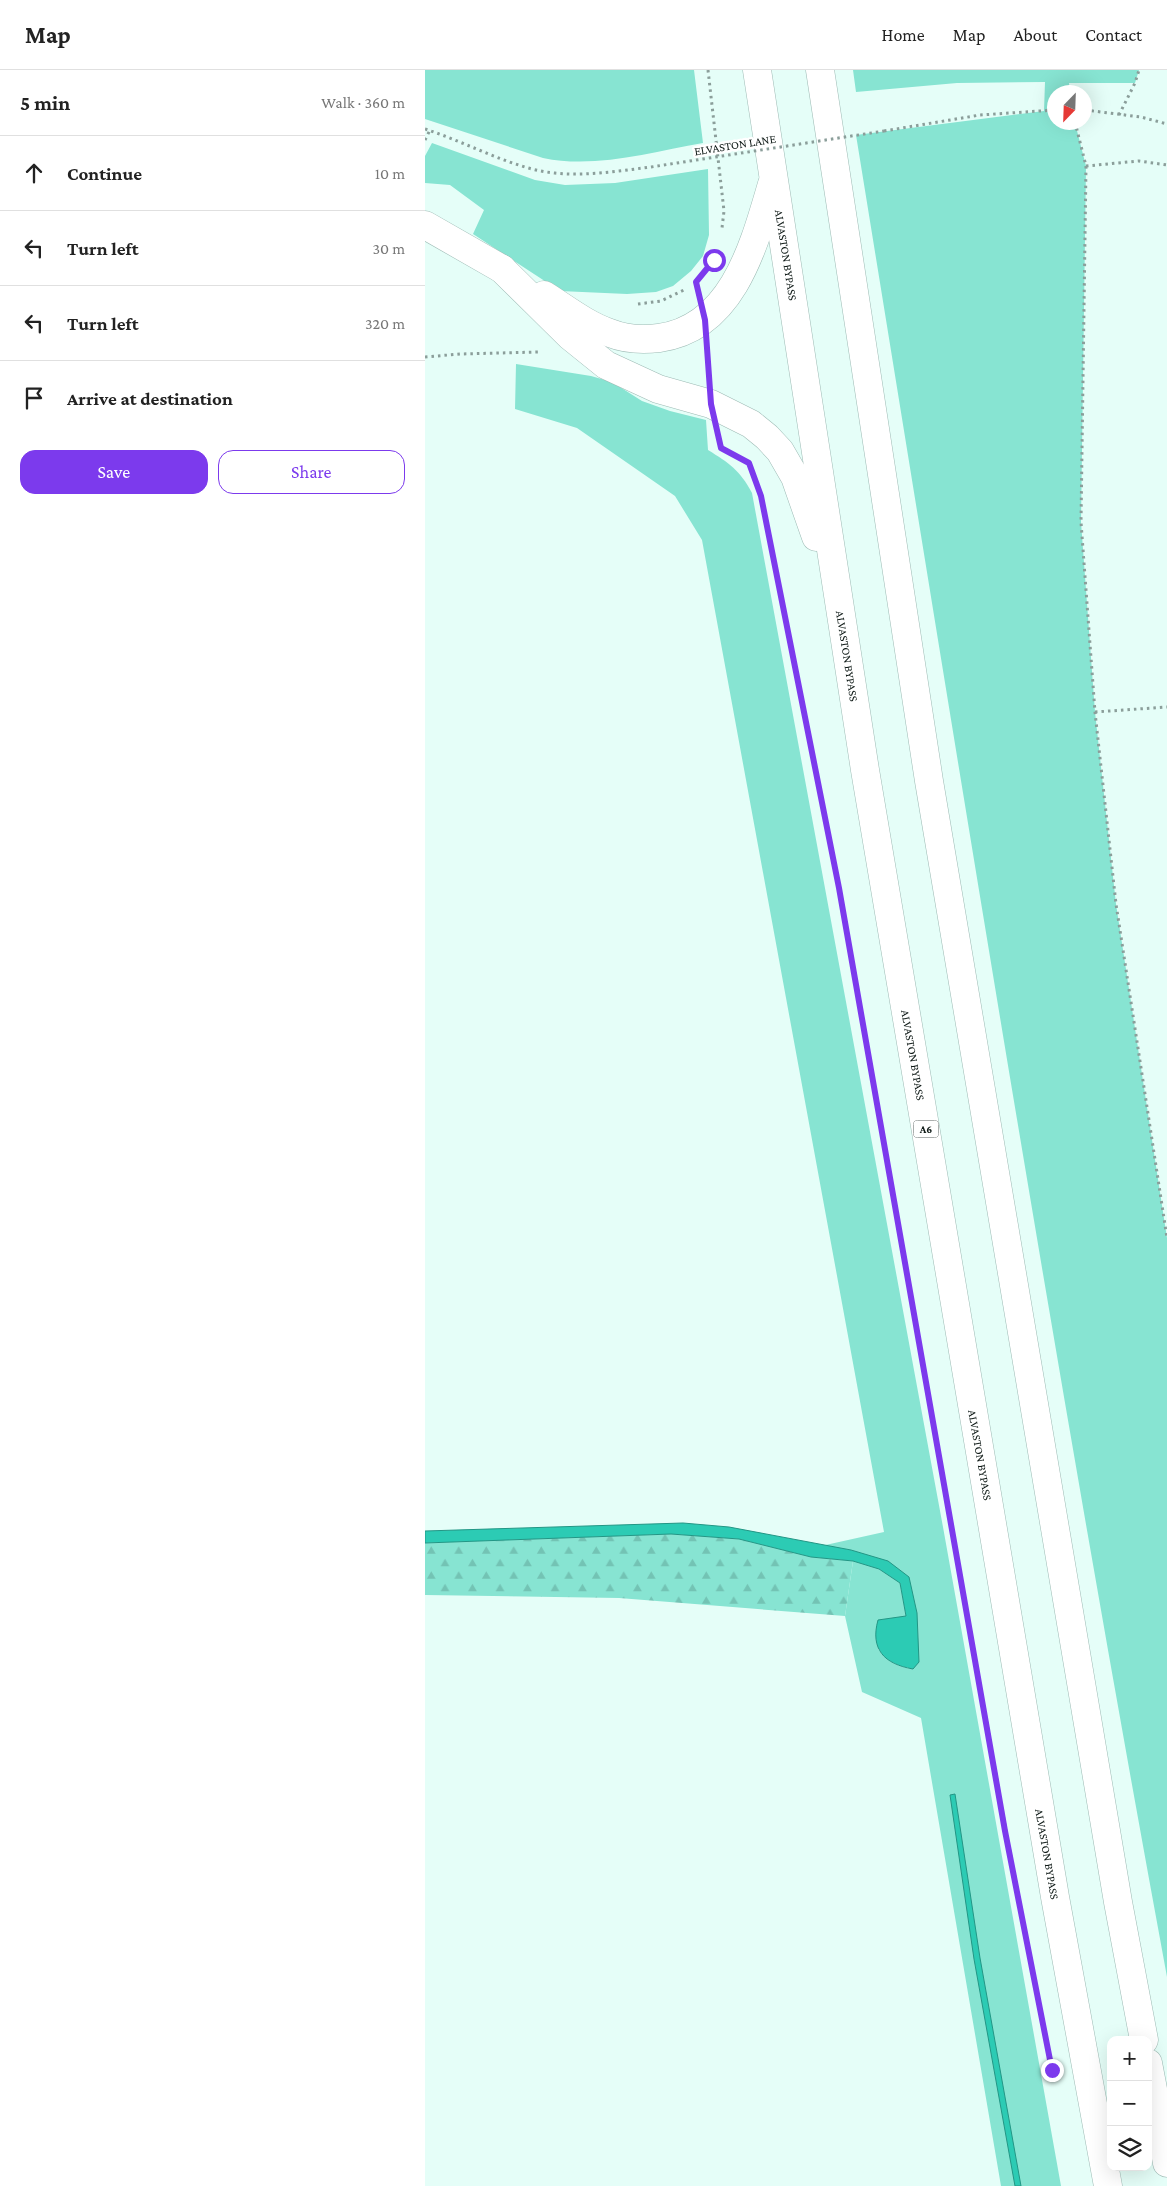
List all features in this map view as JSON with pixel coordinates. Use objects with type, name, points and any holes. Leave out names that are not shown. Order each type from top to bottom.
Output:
[{"type":"main road","name":"ALVASTON BYPASS","points":[[757,70],[837,595],[1055,1897],[1108,2186]]},
{"type":"main road","points":[[820,70],[929,781],[1115,1883],[1143,2036]]},
{"type":"main road","points":[[425,226],[502,269],[592,325],[611,334],[629,338],[649,339],[664,337],[677,334],[705,320],[725,298],[742,271],[759,228],[774,178]]},
{"type":"main road","points":[[502,269],[587,351],[607,365],[645,384],[711,404],[751,424],[780,451],[795,477],[837,595]]},
{"type":"main road","points":[[1151,2081],[1167,2163]]},
{"type":"path","points":[[708,70],[725,211],[722,229]]},
{"type":"path","points":[[1119,115],[1135,84],[1139,70]]},
{"type":"path","name":"ELVASTON LANE","points":[[425,128],[525,167],[546,172],[583,174],[651,167],[979,115],[1047,111]]},
{"type":"path","points":[[1092,111],[1167,124]]},
{"type":"path","points":[[425,140],[430,130]]},
{"type":"path","points":[[1077,130],[1086,166],[1081,522],[1095,712],[1115,904],[1167,1238]]},
{"type":"path","points":[[1086,166],[1139,161],[1167,165]]},
{"type":"path","points":[[631,304],[661,301],[684,291],[696,282],[705,320],[711,404],[721,448],[742,459]]},
{"type":"path","points":[[425,357],[460,354],[587,351]]},
{"type":"path","points":[[749,463],[761,496],[839,888],[1005,1831],[1052,2070]]},
{"type":"path","points":[[1095,712],[1167,707]]},
{"type":"green space","points":[[425,70],[694,70],[703,143],[643,155],[583,162],[543,158],[425,119]]},
{"type":"green space","points":[[853,70],[1139,70],[1135,83],[1047,85],[1047,130],[1077,130],[1086,166],[1081,522],[1095,712],[1116,904],[1167,1238],[1167,1977],[1045,1287],[856,135],[1044,111],[1045,82],[957,83],[856,92]]},
{"type":"green space","points":[[432,143],[535,180],[565,185],[615,183],[708,169],[709,235],[703,256],[691,271],[673,286],[656,292],[627,294],[560,291],[473,234],[484,210],[450,185],[425,183],[425,156]]},
{"type":"green space","points":[[516,364],[591,376],[612,382],[642,401],[670,411],[706,420],[708,450],[733,468],[743,478],[752,493],[943,1527],[1061,2186],[1001,2186],[921,1718],[862,1692],[845,1616],[853,1561],[877,1568],[900,1583],[906,1616],[878,1649],[892,1662],[911,1669],[909,1577],[851,1550],[821,1546],[884,1532],[702,540],[675,496],[577,428],[515,409]]},
{"type":"green space","points":[[671,1534],[739,1539],[811,1557],[853,1561],[845,1616],[619,1598],[425,1595],[425,1543]]},
{"type":"shaded area","points":[[683,1523],[729,1527],[851,1550],[888,1561],[909,1577],[917,1613],[919,1662],[913,1669],[894,1663],[882,1654],[876,1639],[878,1620],[906,1616],[900,1583],[879,1569],[853,1561],[811,1557],[739,1539],[671,1534],[425,1543],[425,1531]]},
{"type":"shaded area","points":[[955,1794],[980,1958],[1021,2186],[1015,2186],[974,1959],[950,1795]]},
{"type":"route","points":[[714,260],[696,282],[705,320],[711,404],[721,448],[749,463],[761,496],[839,888],[1005,1831],[1052,2070]]}]
